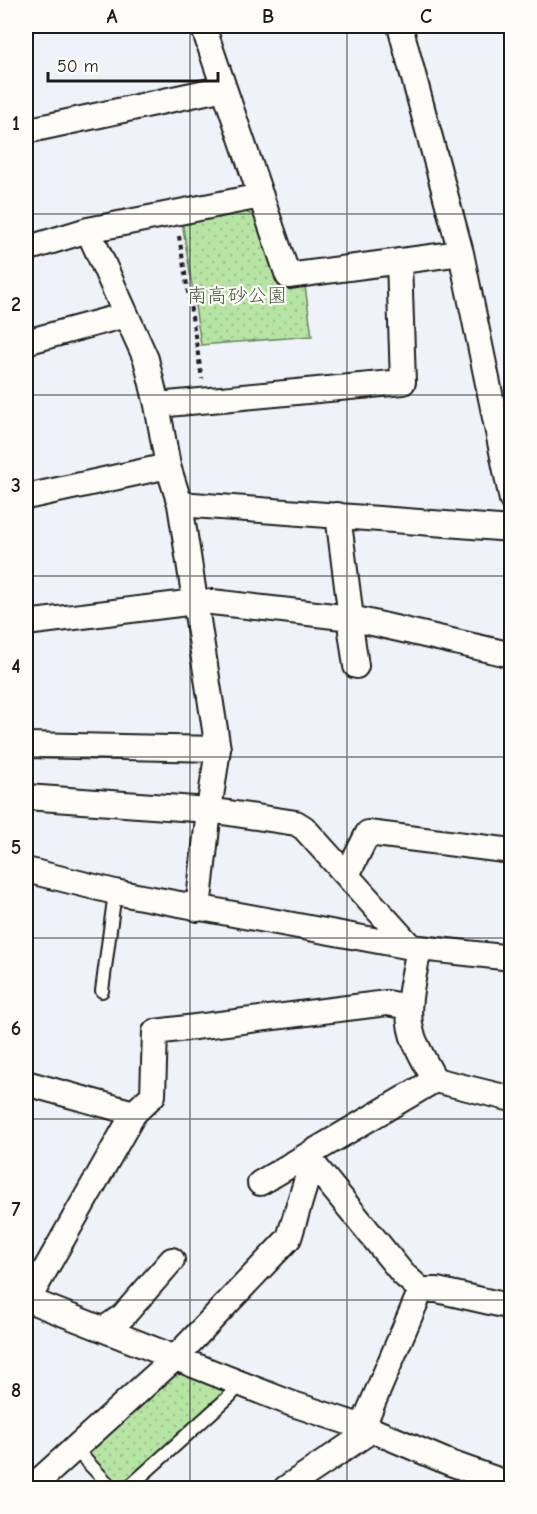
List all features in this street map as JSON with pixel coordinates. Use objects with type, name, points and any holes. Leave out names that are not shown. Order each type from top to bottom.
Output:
[{"type":"street","points":[[203,26],[288,276],[461,253]]},
{"type":"street","points":[[400,26],[461,253],[512,500]]},
{"type":"street","points":[[26,131],[224,88]]},
{"type":"street","points":[[26,249],[88,230],[261,196]]},
{"type":"street","points":[[88,230],[146,359],[168,466],[180,504],[218,749],[198,909]]},
{"type":"street","points":[[157,405],[403,382],[399,261]]},
{"type":"street","points":[[26,342],[126,315]]},
{"type":"street","points":[[26,497],[168,466]]},
{"type":"street","points":[[180,504],[512,529]]},
{"type":"street","points":[[338,515],[356,666]]},
{"type":"street","points":[[26,623],[195,602],[212,602],[351,618],[512,655]]},
{"type":"street","points":[[26,746],[218,749]]},
{"type":"street","points":[[26,798],[209,810],[296,823],[304,828],[415,947],[409,1020],[414,1040],[435,1080]]},
{"type":"street","points":[[347,875],[368,832],[512,851]]},
{"type":"street","points":[[26,870],[198,909],[415,947],[512,958]]},
{"type":"street","points":[[409,1007],[387,1003],[155,1032],[153,1095],[135,1113],[27,1300],[512,1485]]},
{"type":"street","points":[[260,1183],[310,1159],[435,1080],[512,1099]]},
{"type":"street","points":[[26,1083],[135,1113]]},
{"type":"street","points":[[310,1159],[403,1274],[421,1290],[437,1290],[512,1307]]},
{"type":"street","points":[[31,1488],[176,1357],[289,1238],[310,1159]]},
{"type":"street","points":[[104,1329],[123,1316],[172,1260]]},
{"type":"street","points":[[286,1488],[367,1429],[421,1290]]},
{"type":"lane","points":[[102,991],[115,892]]},
{"type":"lane","points":[[128,1488],[231,1395],[241,1383]]},
{"type":"lane","points":[[75,1449],[112,1488]]},
{"type":"path","points":[[176,213],[205,401]]},
{"type":"green space","name":"南高砂公園","points":[[239,209],[257,217],[281,289],[305,286],[312,336],[201,345],[182,221]]},
{"type":"green space","points":[[182,1374],[226,1389],[226,1395],[124,1488],[117,1488],[84,1454],[173,1375]]}]
